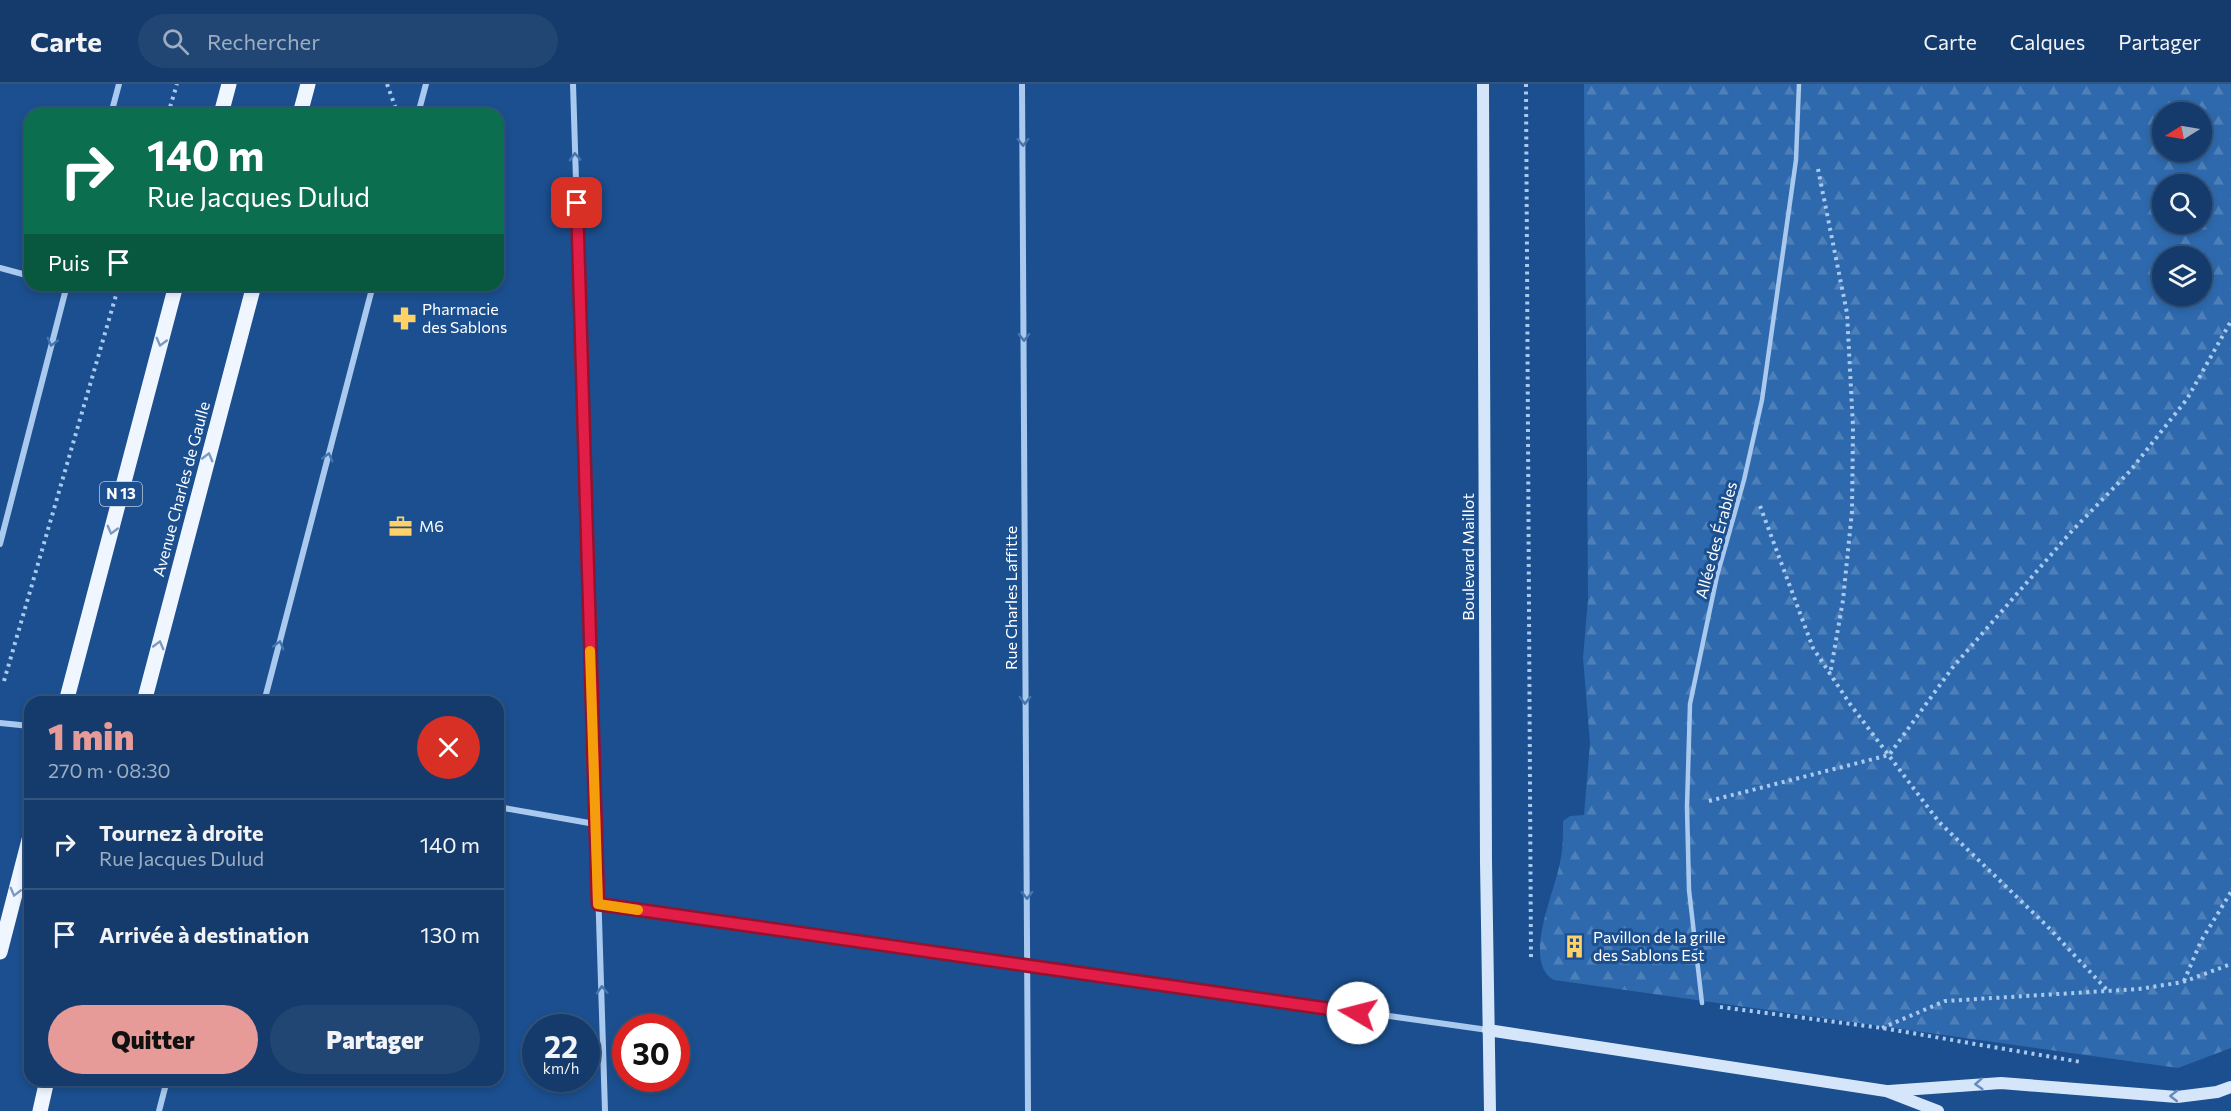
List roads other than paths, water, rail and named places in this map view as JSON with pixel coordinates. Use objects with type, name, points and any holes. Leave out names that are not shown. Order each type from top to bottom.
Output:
[{"type":"main road","points":[[223,108],[229,84]]},
{"type":"main road","points":[[302,108],[308,84]]},
{"type":"main road","name":"Boulevard Maillot","points":[[1483,84],[1490,1111]]},
{"type":"main road","name":"N 13","points":[[68,696],[174,291]]},
{"type":"main road","name":"Avenue Charles de Gaulle","points":[[146,696],[252,291]]},
{"type":"main road","points":[[0,952],[24,859]]},
{"type":"main road","points":[[1488,1030],[1887,1091],[2001,1083],[2176,1097],[2217,1092],[2231,1087]]},
{"type":"main road","points":[[40,1111],[46,1086]]},
{"type":"main road","points":[[1887,1091],[1924,1108],[1938,1111]]},
{"type":"street","points":[[112,108],[118,84]]},
{"type":"street","points":[[420,108],[426,84]]},
{"type":"street","points":[[573,84],[605,1111]]},
{"type":"street","name":"Rue Charles Laffitte","points":[[1022,84],[1028,1111]]},
{"type":"street","points":[[0,268],[24,274]]},
{"type":"street","points":[[0,544],[64,291]]},
{"type":"street","points":[[266,696],[371,291]]},
{"type":"street","points":[[0,723],[24,725]]},
{"type":"street","points":[[504,808],[595,824]]},
{"type":"street","points":[[598,904],[1488,1030]]},
{"type":"street","points":[[159,1111],[165,1086]]},
{"type":"lane","name":"Allée des Érables","points":[[1702,1004],[1689,890],[1687,807],[1690,704],[1717,576],[1744,480],[1762,400],[1796,160],[1799,84]]},
{"type":"place","name":"Pharmacie des Sablons","points":[[404,318]]},
{"type":"place","name":"M6","points":[[401,526]]},
{"type":"place","name":"Pavillon de la grille des Sablons Est","points":[[1575,946]]}]
